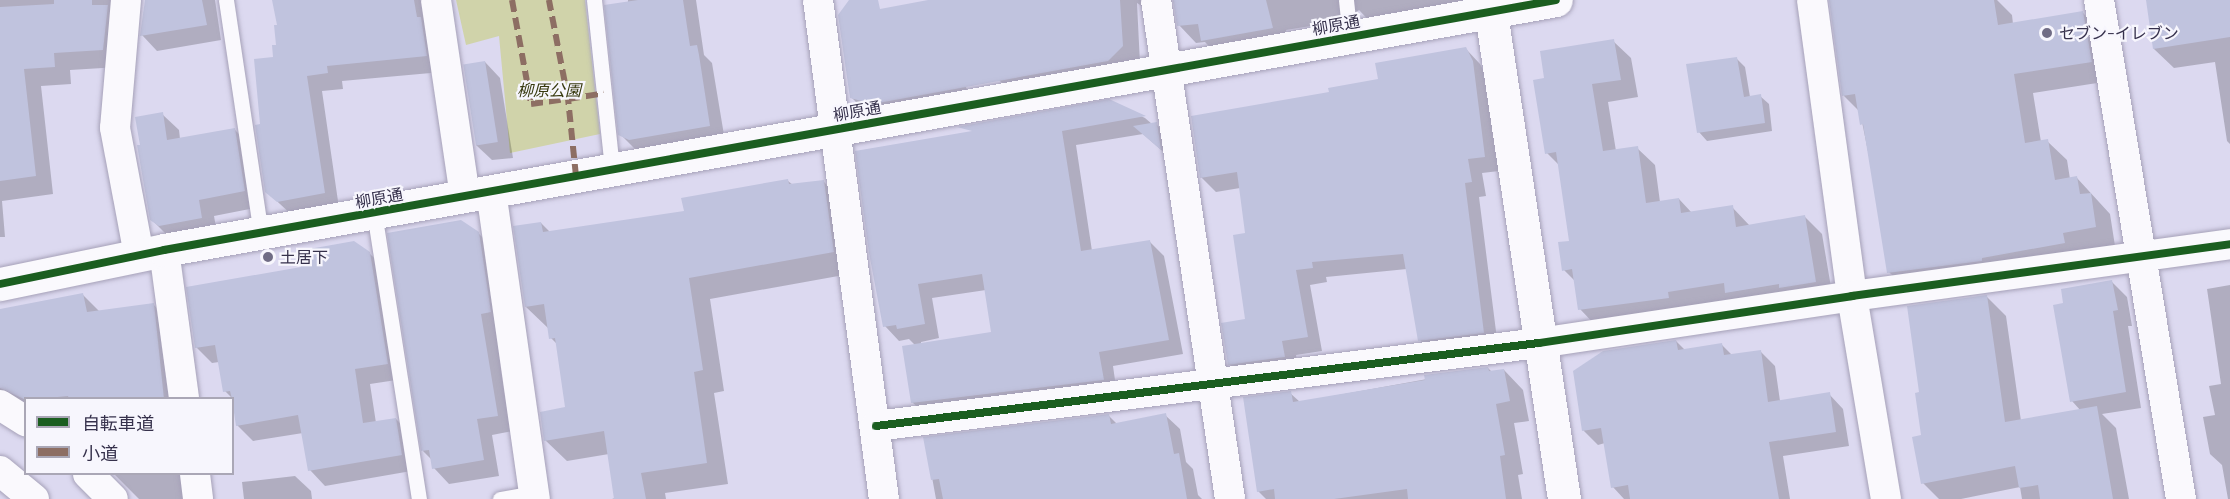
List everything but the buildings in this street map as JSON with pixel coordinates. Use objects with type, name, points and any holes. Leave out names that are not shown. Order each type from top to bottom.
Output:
[{"type":"street","points":[[126,0],[115,128],[151,253],[184,397]]},
{"type":"street","points":[[436,0],[478,194],[535,496]]},
{"type":"street","points":[[818,0],[837,129],[884,499]]},
{"type":"street","points":[[1156,0],[1230,499]]},
{"type":"street","name":"柳原通","points":[[0,284],[151,253],[374,212],[1350,36],[1489,5],[1556,0]]},
{"type":"street","points":[[1812,0],[1852,296],[1886,499]]},
{"type":"street","points":[[2099,0],[2181,499]]},
{"type":"street","points":[[1489,5],[1564,499]]},
{"type":"street","points":[[876,426],[1212,382],[1539,343],[1852,296],[2230,244]]},
{"type":"street","points":[[0,405],[24,420]]},
{"type":"street","points":[[0,471],[34,499]]},
{"type":"street","points":[[88,475],[113,499]]},
{"type":"street","points":[[195,475],[198,499]]},
{"type":"lane","points":[[226,0],[261,233]]},
{"type":"lane","points":[[594,0],[612,170]]},
{"type":"lane","points":[[1346,0],[1350,36]]},
{"type":"lane","points":[[374,212],[419,499]]},
{"type":"lane","points":[[500,499],[535,496]]},
{"type":"green space","name":"柳原公園","points":[[456,0],[585,0],[600,134],[510,153],[499,36],[466,45]]},
{"type":"marked path","points":[[512,0],[531,104],[568,99],[549,0]]},
{"type":"marked path","points":[[576,176],[568,99],[604,93]]},
{"type":"cycle path","points":[[0,284],[164,250],[1556,0]]},
{"type":"cycle path","points":[[876,426],[1539,343],[1852,296],[2230,244]]},
{"type":"place","name":"セブン-イレブン","points":[[2047,33]]},
{"type":"place","name":"土居下","points":[[268,257]]}]
